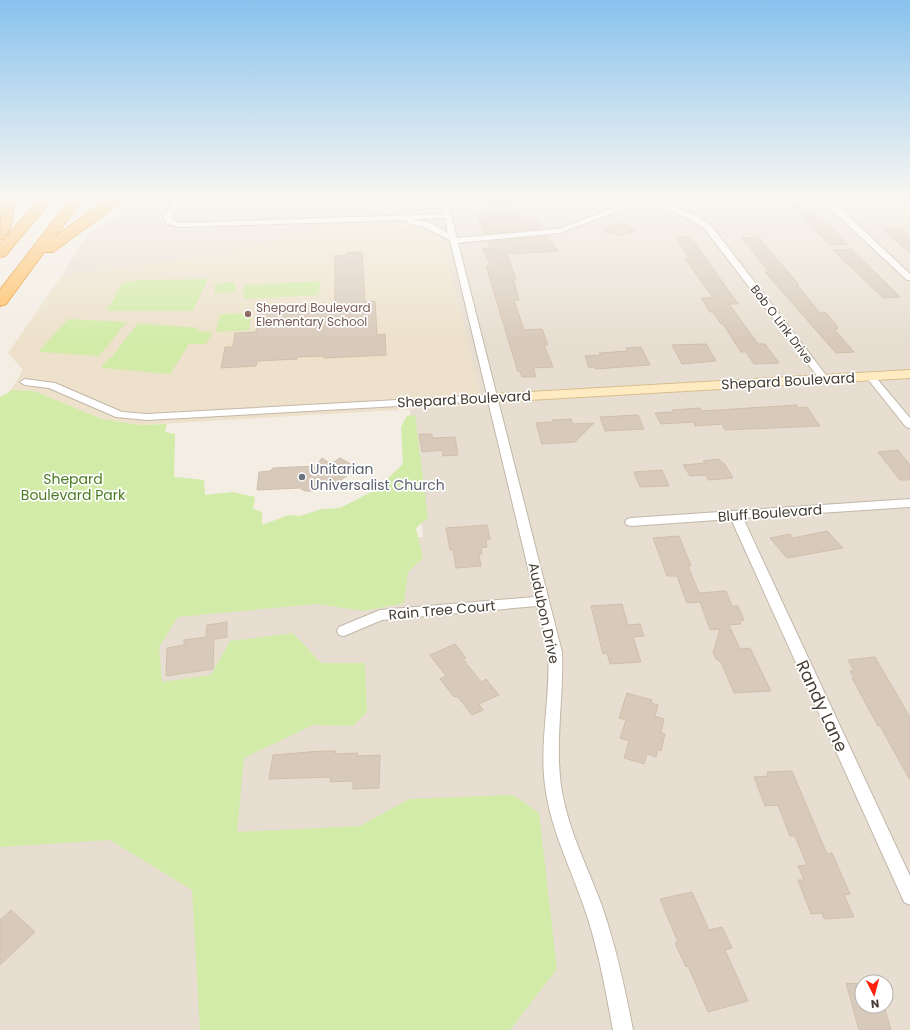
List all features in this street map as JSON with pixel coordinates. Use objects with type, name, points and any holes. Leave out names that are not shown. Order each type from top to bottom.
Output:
[{"type":"highway","points":[[0,253],[7,245]]},
{"type":"highway","points":[[0,301],[43,245]]},
{"type":"highway","points":[[31,261],[52,245]]},
{"type":"street","name":"Audubon Drive","points":[[455,245],[555,652],[556,673],[551,760],[554,792],[563,829],[598,920],[608,954],[623,1030]]},
{"type":"street","name":"Bob O Link Drive","points":[[722,245],[824,379]]},
{"type":"street","points":[[875,245],[910,278]]},
{"type":"street","name":"Shepard Boulevard","points":[[26,382],[51,385],[120,415],[147,417],[910,374]]},
{"type":"street","points":[[870,376],[910,425]]},
{"type":"street","name":"Bluff Boulevard","points":[[631,522],[910,503]]},
{"type":"street","name":"Randy Lane","points":[[735,516],[910,896]]},
{"type":"street","name":"Rain Tree Court","points":[[344,631],[380,615],[543,601]]},
{"type":"shaded area","points":[[81,245],[256,245],[225,254],[62,275]]},
{"type":"shaded area","name":"Shepard Boulevard Elementary School","points":[[256,245],[444,245],[483,405],[140,425],[102,419],[34,391],[11,390],[23,370],[8,353],[62,275],[225,254]]},
{"type":"shaded area","points":[[442,245],[910,245],[910,1030],[0,1030],[0,844],[131,555],[423,537],[410,409],[483,405]]},
{"type":"green space","points":[[208,279],[193,311],[107,311],[122,283],[138,280]]},
{"type":"green space","points":[[320,281],[319,295],[243,299],[244,285]]},
{"type":"green space","points":[[235,283],[235,292],[214,293],[215,284]]},
{"type":"green space","points":[[252,313],[249,330],[216,332],[220,314]]},
{"type":"green space","points":[[68,319],[127,322],[99,356],[40,352],[40,350]]},
{"type":"green space","points":[[138,323],[199,328],[197,331],[212,332],[206,344],[189,344],[170,374],[103,368],[102,366],[109,358],[111,358]]},
{"type":"green space","name":"Shepard Boulevard Park","points":[[11,390],[34,391],[102,419],[140,425],[167,424],[165,432],[175,434],[174,477],[204,480],[205,495],[232,492],[255,497],[253,509],[262,512],[262,525],[289,515],[300,516],[322,509],[340,508],[375,490],[403,464],[401,427],[407,416],[415,415],[428,518],[416,528],[423,558],[408,572],[404,603],[364,611],[316,604],[178,617],[159,647],[162,682],[211,675],[230,641],[293,633],[321,663],[365,663],[367,712],[353,726],[313,725],[244,758],[237,832],[360,826],[409,799],[513,795],[539,813],[557,969],[510,1030],[200,1030],[192,890],[110,840],[0,847],[0,397]]},
{"type":"building","points":[[489,245],[554,245],[558,251],[507,254],[516,279],[513,279],[519,300],[514,300],[524,330],[542,329],[548,345],[544,345],[553,367],[533,368],[536,377],[522,377],[520,371],[518,372],[486,266],[491,266],[482,249],[490,248]]},
{"type":"building","points":[[681,245],[696,245],[738,304],[729,304],[758,344],[765,344],[779,363],[754,364],[746,352],[741,352],[723,324],[721,324],[713,312],[710,312],[701,298],[713,298],[685,258],[691,261]]},
{"type":"building","points":[[748,245],[765,245],[799,285],[797,285],[820,313],[825,312],[837,326],[838,329],[834,329],[854,352],[836,353],[765,272],[769,272]]},
{"type":"building","points":[[901,245],[910,245],[910,253]]},
{"type":"building","points":[[851,249],[900,297],[883,298],[833,250]]},
{"type":"building","name":"Shepard Boulevard Elementary School","points":[[362,252],[365,302],[375,301],[377,335],[385,334],[386,355],[324,358],[324,356],[297,357],[297,359],[257,361],[256,366],[221,368],[225,347],[233,347],[235,333],[256,332],[259,307],[335,304],[335,256],[346,255],[346,253]]},
{"type":"building","points":[[706,344],[716,361],[682,364],[672,345]]},
{"type":"building","points":[[641,347],[650,365],[595,369],[595,367],[589,368],[585,356],[601,355],[599,353],[628,351],[626,348]]},
{"type":"building","points":[[797,405],[798,408],[807,407],[820,426],[725,430],[722,424],[695,426],[694,422],[661,424],[655,413],[700,408],[701,411]]},
{"type":"building","points":[[638,415],[644,429],[605,431],[600,417]]},
{"type":"building","points":[[571,419],[573,424],[594,423],[575,442],[542,444],[536,423]]},
{"type":"building","points":[[419,434],[432,434],[432,438],[455,437],[458,455],[443,456],[442,450],[422,452]]},
{"type":"building","points":[[898,450],[910,465],[910,480],[900,480],[878,452]]},
{"type":"building","name":"Unitarian Universalist Church","points":[[322,458],[331,464],[340,458],[358,468],[338,482],[321,483],[313,491],[305,491],[300,488],[257,490],[259,472],[270,471],[273,468],[316,466]]},
{"type":"building","points":[[719,459],[722,463],[724,463],[733,478],[708,480],[706,475],[690,476],[683,465],[705,463],[703,461]]},
{"type":"building","points":[[662,470],[669,486],[640,487],[634,472]]},
{"type":"building","points":[[487,525],[490,539],[486,540],[487,547],[481,548],[482,554],[479,554],[481,566],[456,568],[453,549],[450,550],[446,528]]},
{"type":"building","points":[[827,531],[843,548],[787,558],[770,538],[790,534],[793,538]]},
{"type":"building","points":[[679,536],[691,566],[688,566],[699,593],[726,591],[732,606],[738,606],[744,620],[740,621],[741,624],[729,625],[740,649],[750,648],[771,691],[734,693],[721,662],[716,659],[713,653],[720,629],[710,630],[700,602],[687,603],[677,576],[667,576],[653,538]]},
{"type":"building","points":[[622,604],[628,625],[640,624],[644,636],[633,637],[641,662],[610,664],[607,653],[603,654],[591,606]]},
{"type":"building","points":[[227,622],[227,637],[214,639],[213,669],[166,676],[167,648],[184,645],[184,640],[206,637],[207,625]]},
{"type":"building","points":[[455,644],[466,658],[463,659],[481,682],[486,679],[499,695],[479,704],[483,710],[472,715],[457,696],[454,697],[440,679],[446,676],[430,655]]},
{"type":"building","points":[[875,657],[910,717],[910,780],[880,726],[878,726],[852,678],[854,678],[850,671],[854,671],[848,660]]},
{"type":"building","points":[[627,693],[652,700],[651,703],[658,705],[655,716],[664,719],[661,733],[665,734],[661,751],[658,749],[656,757],[647,754],[644,764],[624,758],[629,741],[620,738],[626,720],[619,718]]},
{"type":"building","points":[[336,751],[335,754],[358,753],[357,756],[380,755],[379,788],[353,789],[353,781],[330,782],[331,777],[269,779],[273,755]]},
{"type":"building","points":[[792,771],[827,854],[832,853],[850,894],[844,895],[854,917],[824,919],[822,913],[811,914],[798,880],[804,880],[798,866],[807,865],[795,836],[790,836],[778,805],[765,806],[754,777],[768,776],[767,772]]},
{"type":"building","points":[[692,892],[709,930],[722,927],[732,948],[725,950],[748,1001],[708,1012],[688,966],[686,967],[675,943],[678,942],[660,899]]},
{"type":"building","points":[[11,910],[35,932],[0,965],[0,920]]},
{"type":"building","points":[[846,983],[854,984],[854,1012]]},
{"type":"building","points":[[855,1014],[886,1014],[891,1030],[859,1030]]},
{"type":"place","name":"Shepard Boulevard Elementary School","points":[[248,314]]},
{"type":"place","name":"Unitarian Universalist Church","points":[[302,477]]}]
